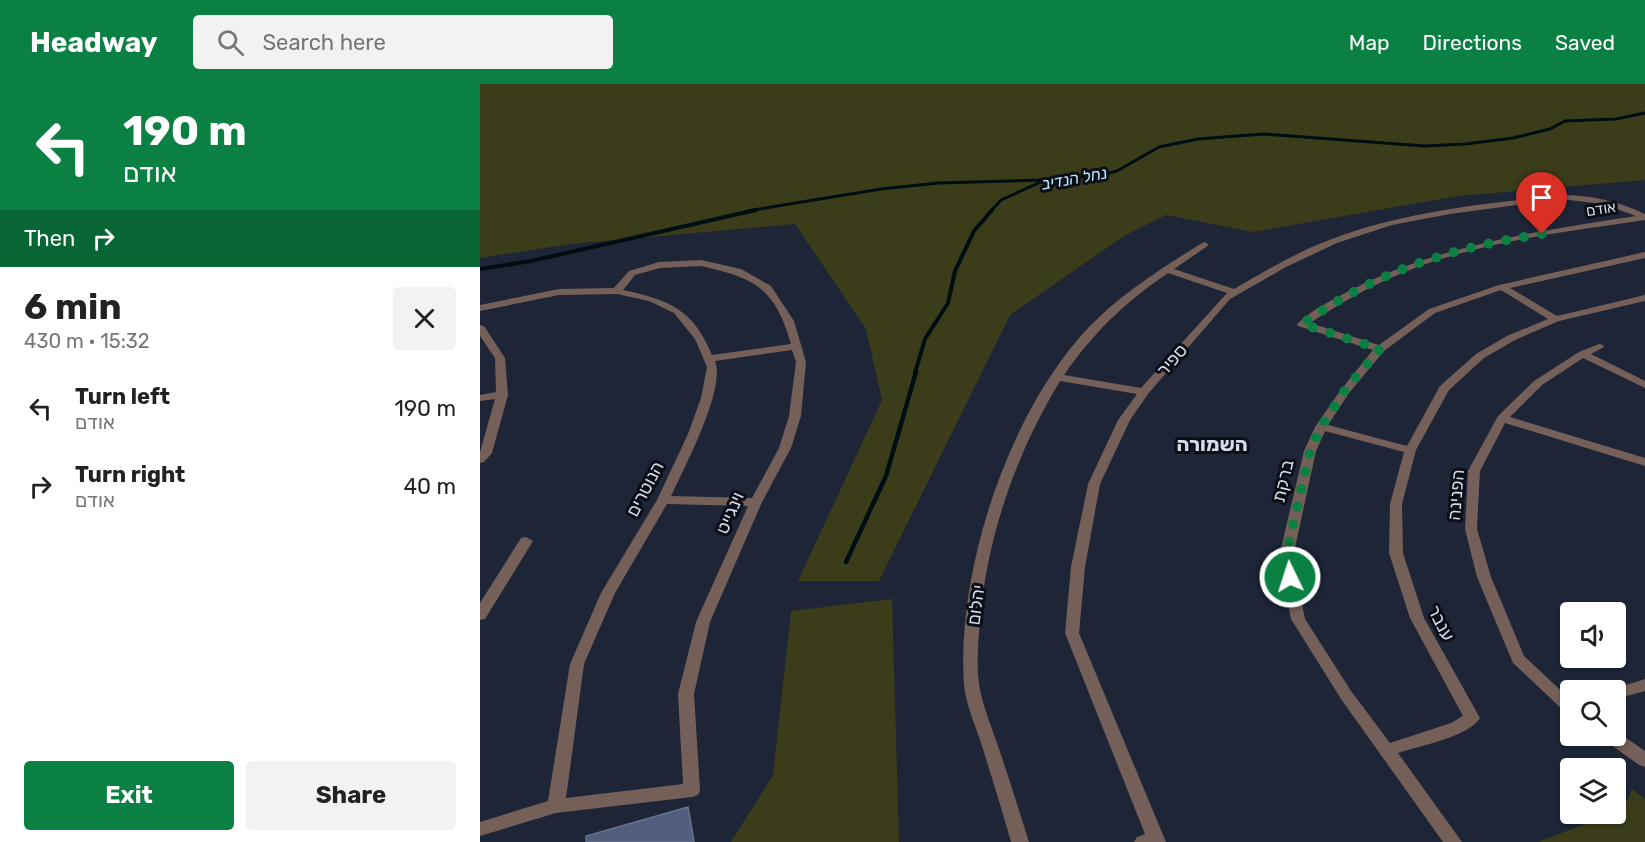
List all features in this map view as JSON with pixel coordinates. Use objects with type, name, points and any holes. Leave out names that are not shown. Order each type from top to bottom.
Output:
[{"type":"street","name":"ספיר","points":[[1152,841],[1072,633],[1077,567],[1094,484],[1124,420],[1144,392],[1234,291],[1334,241],[1390,223],[1450,211],[1561,197],[1579,197],[1622,206],[1645,217]]},
{"type":"street","name":"אודם","points":[[1380,349],[1302,324],[1336,300],[1381,277],[1445,254],[1501,240],[1645,217]]},
{"type":"street","name":"יהלום","points":[[1020,842],[972,688],[971,623],[992,516],[1024,435],[1057,376],[1079,345],[1123,302],[1166,269],[1205,245]]},
{"type":"street","name":"ברקת","points":[[1453,842],[1346,695],[1298,619],[1286,556],[1310,451],[1321,427],[1345,390],[1380,349],[1432,311],[1502,287],[1645,255]]},
{"type":"street","name":"וינגייט","points":[[556,806],[692,790],[686,694],[704,622],[756,502],[785,448],[795,416],[801,362],[789,321],[768,288],[738,271],[701,263],[659,265],[633,273],[617,291]]},
{"type":"street","points":[[1166,269],[1234,291]]},
{"type":"street","points":[[1502,287],[1556,319]]},
{"type":"street","points":[[480,308],[559,292],[617,291],[652,299],[676,311],[700,338],[710,358],[797,346]]},
{"type":"street","name":"ענבר","points":[[1388,750],[1456,728],[1472,718],[1417,618],[1395,553],[1396,504],[1410,450],[1444,388],[1480,356],[1511,338],[1556,319],[1645,298]]},
{"type":"street","points":[[480,328],[500,358],[502,395],[486,453],[480,459]]},
{"type":"street","name":"הפנינה","points":[[1560,698],[1518,659],[1484,577],[1472,530],[1474,471],[1502,418],[1538,383],[1583,354],[1599,347]]},
{"type":"street","points":[[1583,354],[1645,385]]},
{"type":"street","name":"הנוטרים","points":[[556,806],[577,664],[608,593],[663,500],[694,434],[707,398],[712,367],[710,358]]},
{"type":"street","points":[[1057,376],[1144,392]]},
{"type":"street","points":[[480,398],[502,395]]},
{"type":"street","points":[[1502,418],[1645,462]]},
{"type":"street","points":[[1321,427],[1410,450]]},
{"type":"street","points":[[663,500],[756,502]]},
{"type":"street","points":[[480,615],[526,541]]},
{"type":"street","points":[[1626,690],[1645,685]]},
{"type":"street","points":[[1625,746],[1645,760]]},
{"type":"street","points":[[480,829],[556,806]]},
{"type":"green space","points":[[480,84],[1645,84],[1645,180],[1458,196],[1253,232],[1166,215],[1124,236],[1010,315],[879,581],[798,581],[882,400],[866,329],[795,224],[570,244],[480,258]]},
{"type":"green space","points":[[892,599],[899,842],[731,842],[773,775],[791,611]]},
{"type":"green space","points":[[1632,789],[1645,799],[1645,842],[1538,842],[1585,824],[1626,824],[1626,804]]},
{"type":"building","points":[[688,807],[694,842],[586,842],[586,836]]},
{"type":"waterway","name":"נחל הנדיב","points":[[991,211],[1001,200],[1045,180],[1102,175],[1117,171],[1159,147],[1198,139],[1264,134],[1425,146],[1465,144],[1513,138],[1550,129],[1565,121],[1616,119],[1645,113]]},
{"type":"waterway","points":[[747,211],[881,189],[938,183],[1042,180]]},
{"type":"waterway","points":[[480,269],[531,261],[756,210]]},
{"type":"waterway","name":"נחל הנדיב","points":[[915,373],[925,339],[948,303],[955,271],[974,231],[992,210]]},
{"type":"waterway","name":"נחל הנדיב","points":[[846,562],[886,476],[916,372]]},
{"type":"district","name":"השמורה","points":[[1212,444]]},
{"type":"route","points":[[1290,577],[1286,556],[1310,451],[1321,427],[1345,390],[1380,349],[1302,324],[1336,300],[1390,273],[1445,254],[1501,240],[1542,234]]}]
